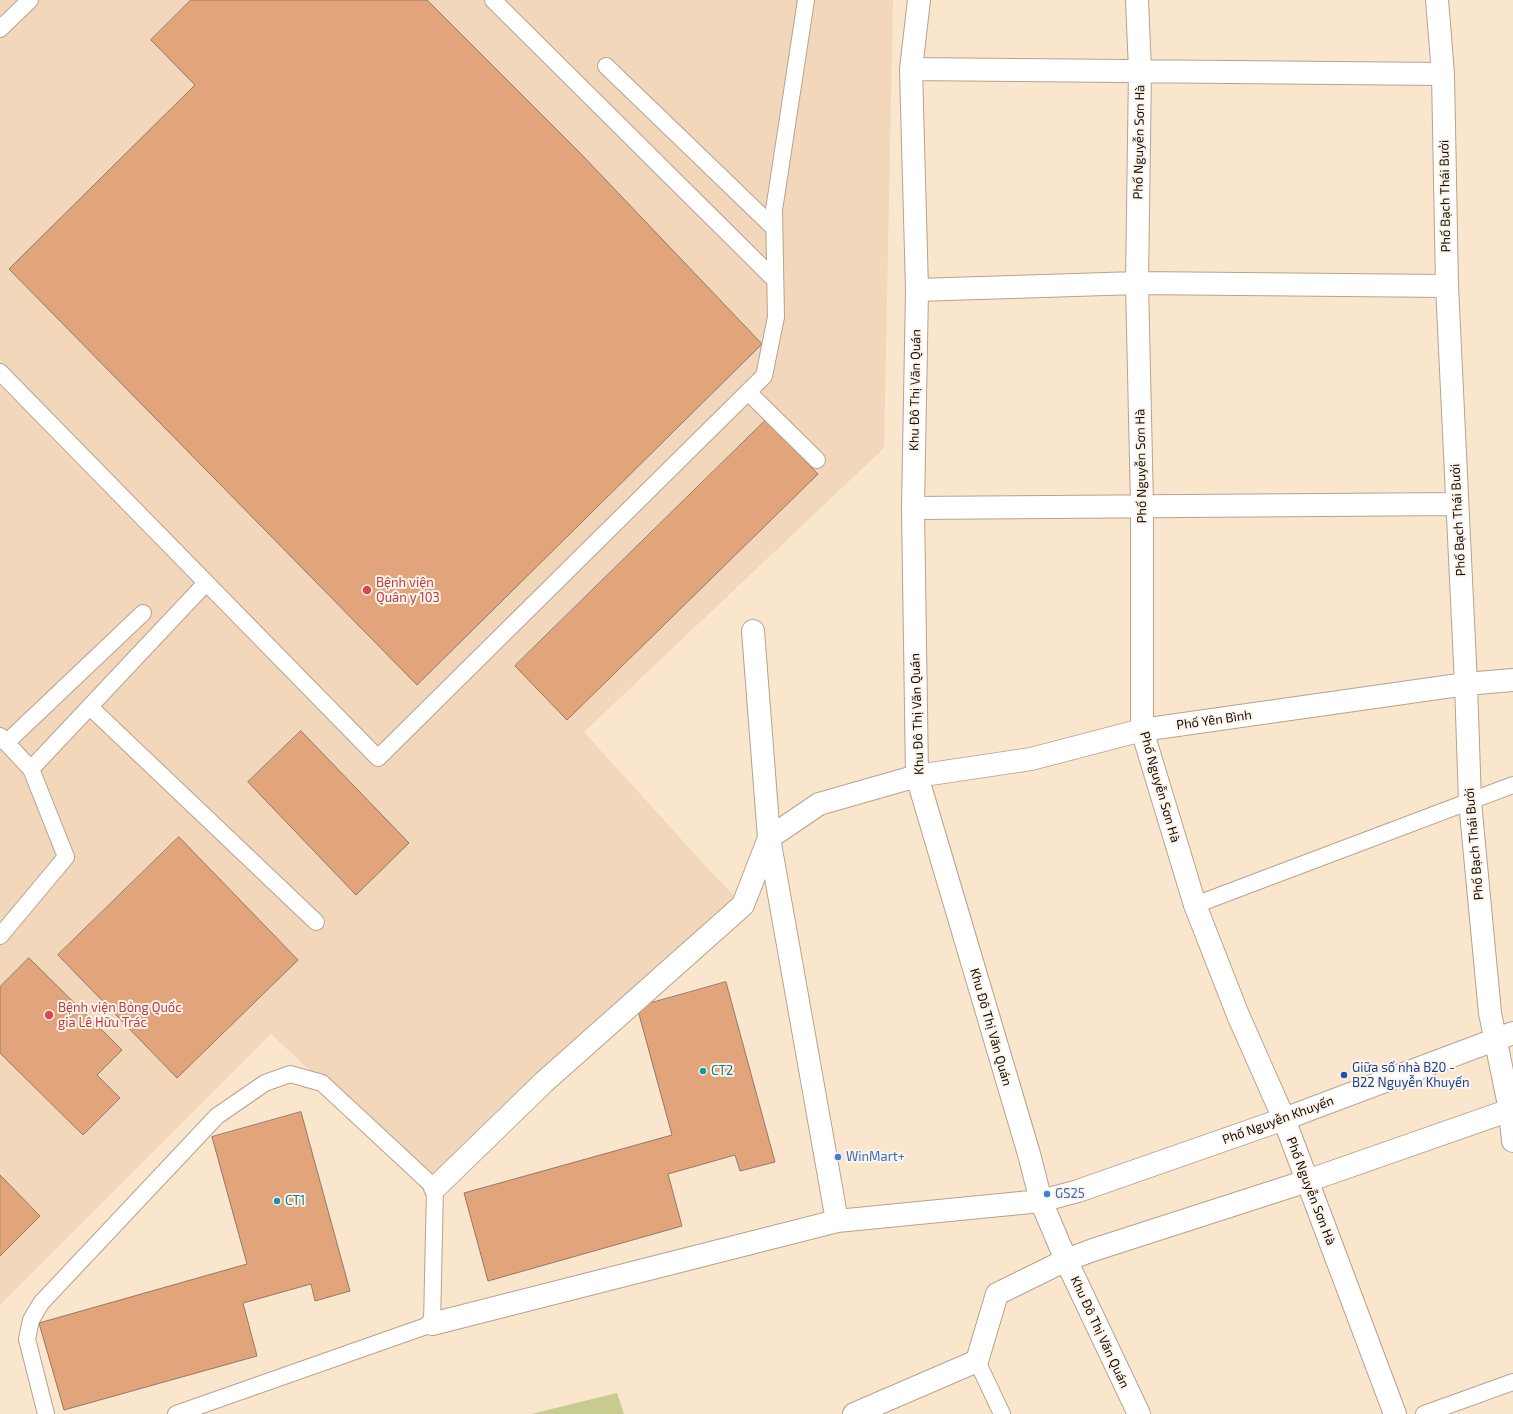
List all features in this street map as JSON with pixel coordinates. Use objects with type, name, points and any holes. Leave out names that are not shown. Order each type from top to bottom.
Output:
[{"type":"street","name":"Khu Đô Thị Văn Quán","points":[[919,0],[911,69],[916,290],[913,508],[918,776],[1029,1154],[1041,1201],[1066,1260],[1139,1414]]},
{"type":"street","name":"Phố Nguyễn Sơn Hà","points":[[1137,0],[1140,70],[1137,283],[1142,506],[1142,730],[1195,905],[1238,1015],[1284,1119],[1395,1414]]},
{"type":"street","name":"Phố Bạch Thái Bưởi","points":[[1437,0],[1443,74],[1447,286],[1466,684],[1470,802],[1490,1013],[1504,1036],[1513,1141]]},
{"type":"street","points":[[911,69],[1443,74]]},
{"type":"street","points":[[916,290],[1137,283],[1447,286]]},
{"type":"street","points":[[913,508],[1457,504]]},
{"type":"street","points":[[753,631],[769,838],[837,1221]]},
{"type":"street","name":"Phố Yên Bình","points":[[769,838],[819,804],[918,776],[1031,760],[1142,730],[1466,684],[1513,680]]},
{"type":"street","points":[[435,1188],[544,1082],[743,905],[769,838]]},
{"type":"street","name":"Phố Nguyễn Khuyến","points":[[432,1324],[837,1221],[1041,1201],[1078,1191],[1284,1119],[1504,1036]]},
{"type":"street","points":[[854,1414],[977,1361],[997,1294],[1066,1260],[1307,1181],[1511,1110]]},
{"type":"lane","points":[[0,29],[30,0]]},
{"type":"lane","points":[[493,0],[775,280]]},
{"type":"lane","points":[[0,372],[378,758],[764,376],[776,317],[774,210],[806,0]]},
{"type":"lane","points":[[606,66],[774,228]]},
{"type":"lane","points":[[748,392],[817,460]]},
{"type":"lane","points":[[32,769],[206,583]]},
{"type":"lane","points":[[0,936],[66,857],[32,769],[3,739],[143,613]]},
{"type":"lane","points":[[90,707],[316,922]]},
{"type":"lane","points":[[1195,905],[1513,785]]},
{"type":"lane","points":[[46,1414],[28,1339],[31,1320],[41,1304],[217,1116],[265,1083],[290,1074],[322,1083],[435,1188],[432,1324],[176,1414]]},
{"type":"lane","points":[[977,1361],[1002,1414]]},
{"type":"lane","points":[[1424,1414],[1513,1382]]},
{"type":"shaded area","name":"Bệnh viện Quân y 103","points":[[0,0],[893,0],[884,448],[584,732],[743,905],[435,1188],[271,1034],[0,1305]]},
{"type":"green space","points":[[617,1393],[624,1414],[531,1414]]},
{"type":"building","points":[[191,0],[427,0],[581,154],[762,344],[417,685],[9,269],[195,85],[151,40]]},
{"type":"building","points":[[766,420],[818,474],[567,720],[515,666]]},
{"type":"building","points":[[301,731],[409,843],[356,895],[248,782]]},
{"type":"building","points":[[179,837],[298,960],[177,1078],[58,955]]},
{"type":"building","points":[[29,958],[122,1050],[97,1075],[120,1098],[83,1135],[0,1053],[0,987]]},
{"type":"building","name":"CT2","points":[[726,982],[775,1162],[740,1171],[735,1155],[668,1174],[682,1226],[488,1281],[464,1193],[672,1135],[637,1007]]},
{"type":"building","name":"CT1","points":[[301,1112],[350,1291],[315,1301],[311,1284],[243,1303],[257,1356],[64,1410],[39,1323],[247,1264],[212,1137]]},
{"type":"building","points":[[0,1175],[40,1216],[0,1256]]},
{"type":"place","name":"Bệnh viện Quân y 103","points":[[367,590]]},
{"type":"place","name":"Bệnh viện Bỏng Quốc gia Lê Hữu Trác","points":[[49,1015]]},
{"type":"place","name":"CT2","points":[[703,1071]]},
{"type":"place","name":"Giữa số nhà B20 - B22 Nguyễn Khuyến","points":[[1344,1075]]},
{"type":"place","name":"WinMart+","points":[[838,1157]]},
{"type":"place","name":"GS25","points":[[1047,1194]]},
{"type":"place","name":"CT1","points":[[277,1201]]}]
